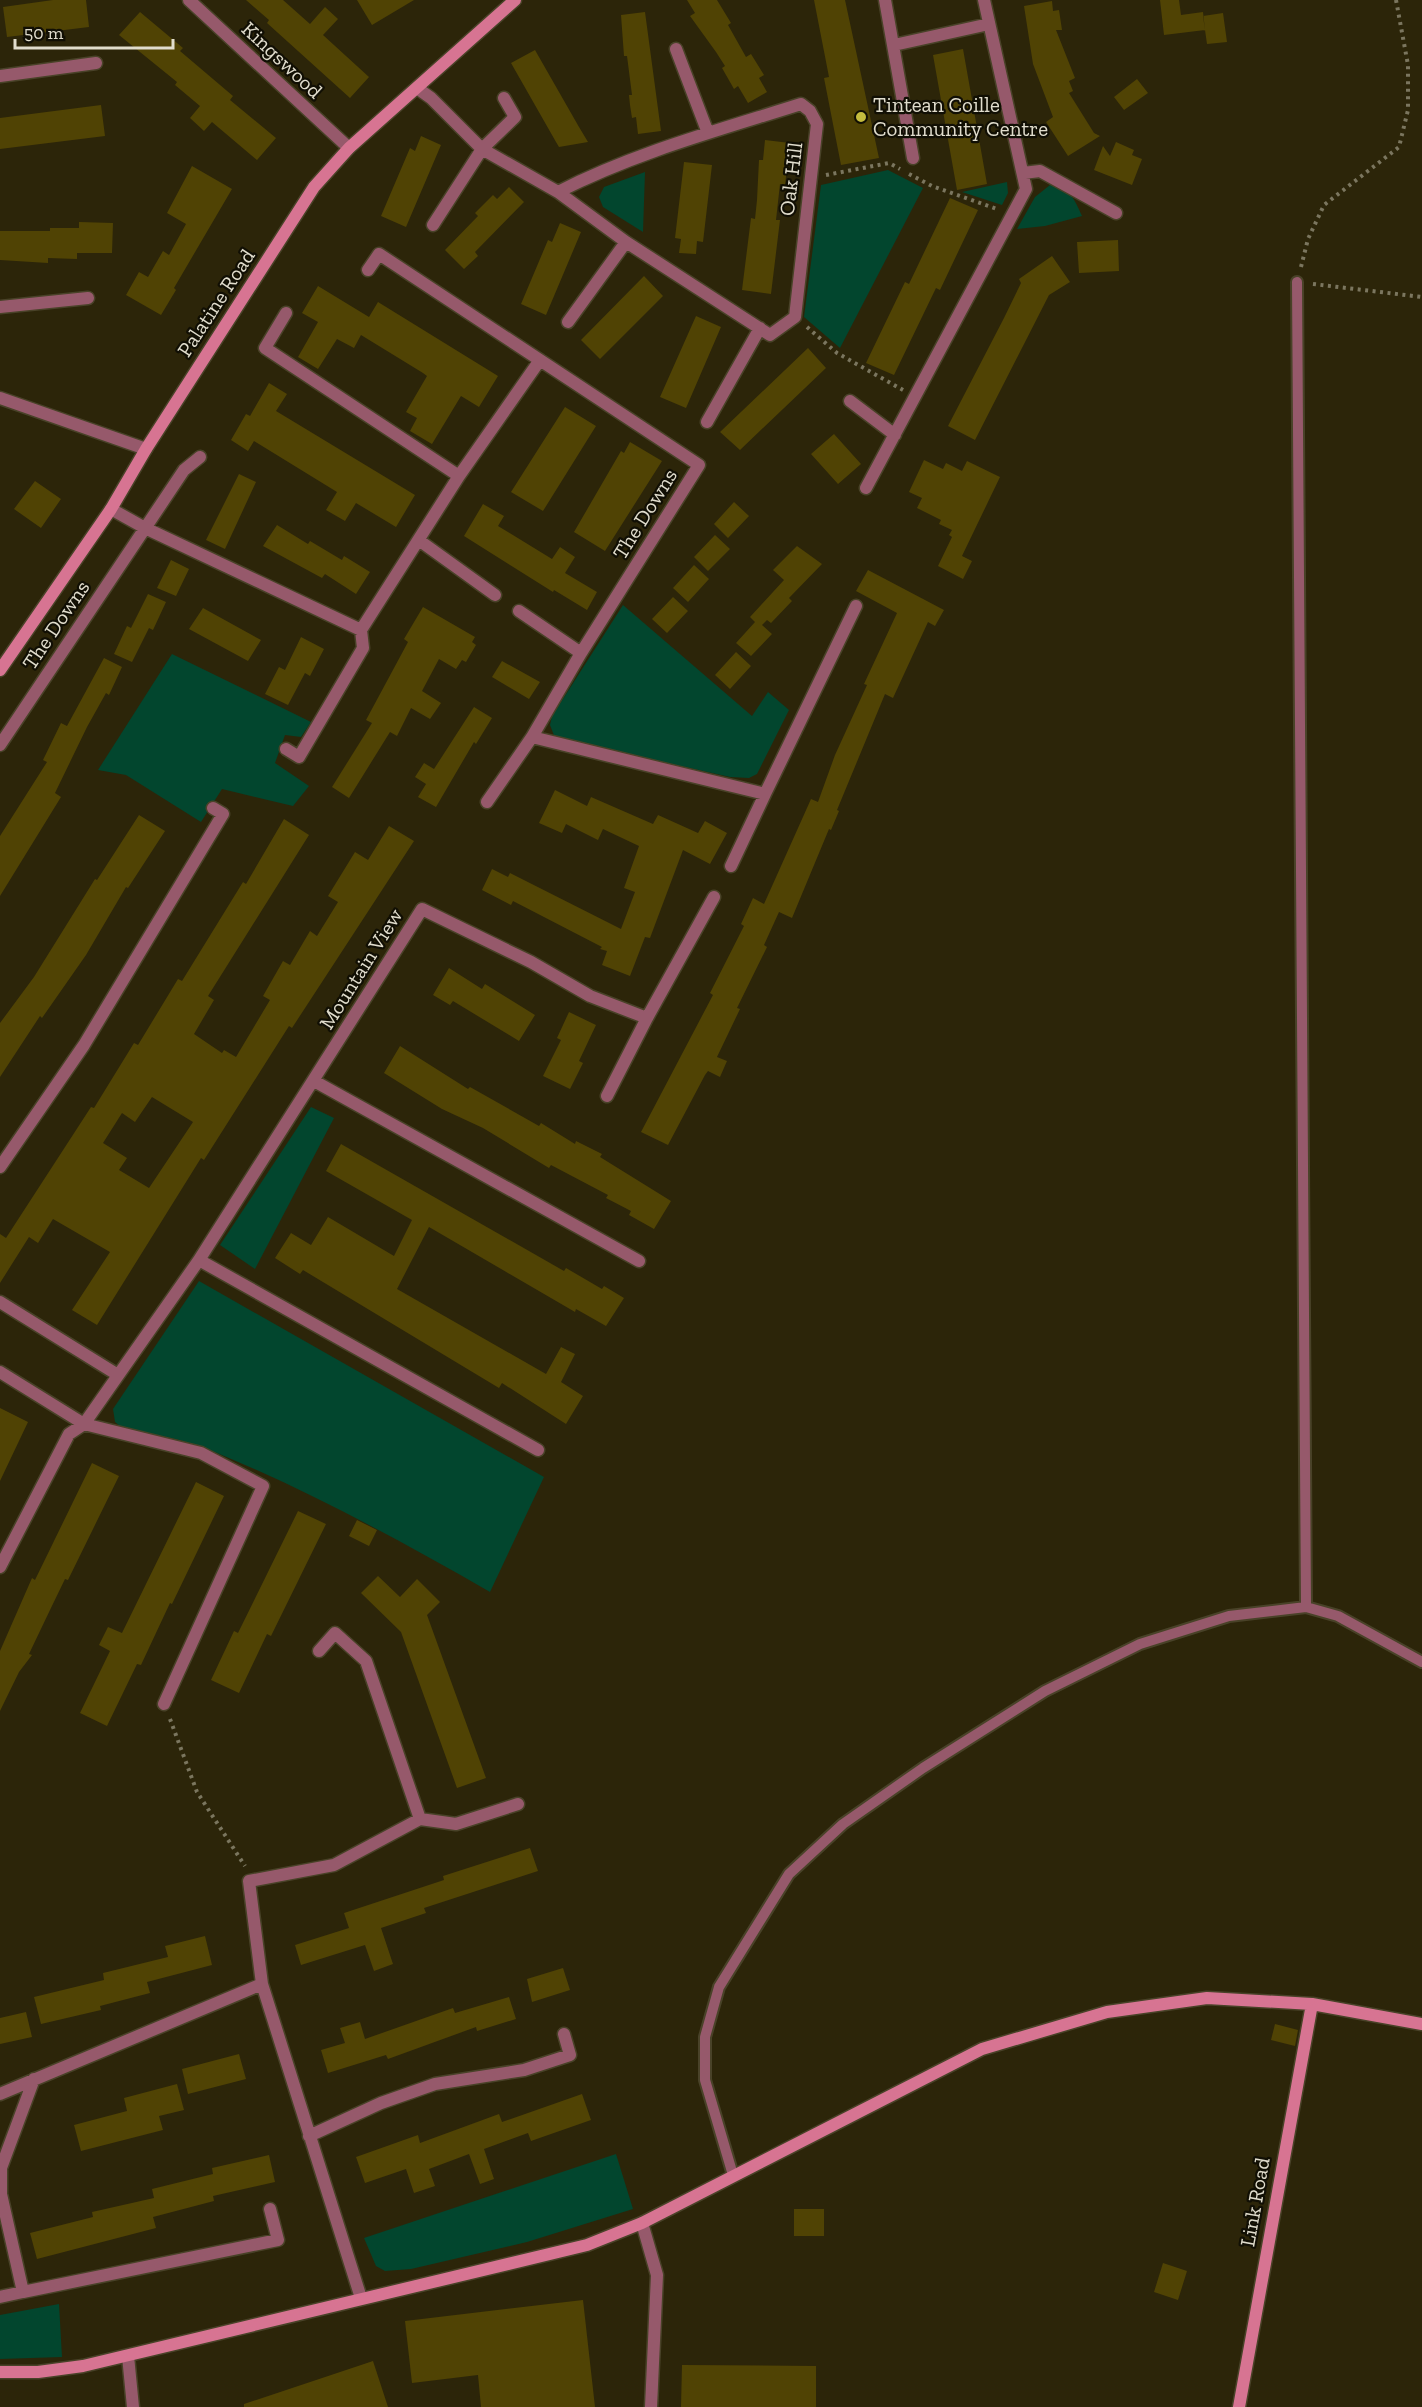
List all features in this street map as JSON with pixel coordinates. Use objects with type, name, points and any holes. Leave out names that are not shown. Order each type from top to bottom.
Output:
[{"type":"main road","name":"Palatine Road","points":[[0,670],[111,509],[146,448],[314,187],[349,148],[515,0]]},
{"type":"main road","points":[[0,2372],[50,2370],[128,2356],[587,2245],[642,2223],[982,2049],[1107,2012],[1207,1998],[1312,2004],[1422,2024]]},
{"type":"main road","name":"Link Road","points":[[1239,2407],[1312,2004]]},
{"type":"street","name":"Kingswood","points":[[189,0],[349,148]]},
{"type":"street","points":[[885,0],[913,158]]},
{"type":"street","points":[[867,488],[1026,189],[984,0]]},
{"type":"street","points":[[894,45],[989,24]]},
{"type":"street","points":[[676,49],[708,133]]},
{"type":"street","points":[[0,76],[96,63]]},
{"type":"street","points":[[417,88],[431,98],[482,149],[558,192],[626,242],[770,335],[795,317]]},
{"type":"street","points":[[433,225],[482,149],[515,117],[504,98]]},
{"type":"street","name":"Oak Hill","points":[[558,192],[588,177],[708,133],[801,104],[810,111],[817,124],[795,317]]},
{"type":"street","points":[[1023,173],[1040,171],[1116,213]]},
{"type":"street","points":[[568,322],[626,242]]},
{"type":"street","name":"The Downs","points":[[368,270],[379,254],[699,465],[581,653],[532,737],[487,802]]},
{"type":"street","points":[[0,307],[88,298]]},
{"type":"street","points":[[286,313],[265,348],[459,476]]},
{"type":"street","points":[[706,422],[760,328]]},
{"type":"street","points":[[286,749],[299,757],[363,648],[361,630],[420,541],[459,476],[540,360]]},
{"type":"street","points":[[0,398],[146,448]]},
{"type":"street","points":[[850,401],[895,435]]},
{"type":"street","name":"The Downs","points":[[0,745],[184,470],[200,457]]},
{"type":"street","points":[[111,509],[145,528],[361,630]]},
{"type":"street","points":[[420,541],[495,595]]},
{"type":"street","points":[[731,866],[856,606]]},
{"type":"street","points":[[519,611],[581,653]]},
{"type":"street","points":[[532,737],[765,794]]},
{"type":"street","points":[[0,1167],[84,1045],[223,814],[213,808]]},
{"type":"street","points":[[607,1096],[714,897]]},
{"type":"street","name":"Mountain View","points":[[0,1567],[69,1434],[84,1425],[199,1260],[422,909],[531,962],[590,996],[647,1018]]},
{"type":"street","points":[[314,1082],[639,1261]]},
{"type":"street","points":[[199,1260],[538,1450]]},
{"type":"street","points":[[0,1302],[118,1375]]},
{"type":"street","points":[[0,1372],[84,1425],[201,1454],[263,1486],[164,1704]]},
{"type":"street","points":[[319,1651],[335,1633],[366,1661],[420,1819]]},
{"type":"street","points":[[361,2298],[262,1984],[249,1881],[334,1864],[420,1819],[456,1824],[518,1804]]},
{"type":"street","points":[[0,2094],[262,1984]]},
{"type":"street","points":[[309,2136],[381,2103],[435,2084],[524,2070],[570,2055],[564,2034]]},
{"type":"street","points":[[23,2292],[1,2194],[1,2168],[34,2079]]},
{"type":"street","points":[[0,2297],[278,2240],[270,2209]]},
{"type":"street","points":[[642,2223],[657,2275],[651,2407]]},
{"type":"street","points":[[128,2356],[133,2407]]},
{"type":"lane","points":[[1297,282],[1306,1607]]},
{"type":"lane","points":[[733,2175],[705,2080],[705,2037],[719,1987],[789,1874],[861,1812],[923,1768],[1045,1691],[1140,1644],[1229,1616],[1306,1607],[1338,1616],[1422,1662]]},
{"type":"path","points":[[1396,0],[1408,65],[1408,110],[1399,147],[1324,205],[1308,240],[1297,282],[1422,297]]},
{"type":"path","points":[[810,178],[889,163],[932,186],[1012,215]]},
{"type":"path","points":[[795,317],[837,353],[915,397]]},
{"type":"path","points":[[164,1704],[196,1792],[244,1863],[249,1881]]},
{"type":"green space","points":[[888,170],[923,188],[840,348],[804,317],[821,185]]},
{"type":"green space","points":[[645,172],[643,232],[603,207],[599,197],[604,187]]},
{"type":"green space","points":[[1007,182],[1008,193],[1002,205],[962,192]]},
{"type":"green space","points":[[1050,185],[1067,191],[1082,216],[1045,226],[1017,229],[1035,197]]},
{"type":"green space","points":[[623,605],[752,716],[768,692],[789,710],[757,774],[749,778],[730,777],[555,738],[550,725],[552,716]]},
{"type":"green space","points":[[172,654],[311,722],[301,737],[285,735],[275,763],[309,786],[293,806],[222,789],[201,822],[126,775],[98,770]]},
{"type":"green space","points":[[311,1107],[334,1118],[255,1269],[220,1245]]},
{"type":"green space","points":[[199,1281],[544,1477],[490,1592],[314,1497],[242,1463],[195,1445],[121,1427],[115,1422],[113,1409]]},
{"type":"green space","points":[[616,2154],[633,2209],[527,2242],[411,2269],[385,2271],[376,2266],[364,2238]]},
{"type":"green space","points":[[59,2304],[62,2357],[0,2359],[0,2315]]},
{"type":"building","points":[[53,0],[86,0],[89,27],[7,37],[3,7]]},
{"type":"building","points":[[246,0],[283,0],[310,24],[325,7],[338,19],[323,35],[369,77],[350,98],[267,23],[269,20]]},
{"type":"building","points":[[357,0],[414,0],[372,25]]},
{"type":"building","points":[[687,0],[717,0],[731,23],[728,25],[746,57],[751,54],[764,75],[759,78],[767,92],[748,103],[738,86],[734,89],[722,68],[725,66],[690,16],[695,13]]},
{"type":"building","points":[[814,0],[845,0],[879,158],[841,165],[824,78],[829,77]]},
{"type":"building","points":[[1160,0],[1179,0],[1181,15],[1203,12],[1205,30],[1164,35]]},
{"type":"building","points":[[1052,1],[1053,11],[1059,10],[1062,30],[1056,30],[1075,78],[1069,81],[1073,91],[1069,93],[1094,133],[1100,136],[1068,156],[1046,122],[1053,117],[1033,64],[1024,6]]},
{"type":"building","points":[[140,12],[183,48],[180,51],[233,96],[230,100],[276,138],[257,160],[212,122],[204,131],[190,118],[200,106],[175,85],[177,82],[119,35]]},
{"type":"building","points":[[645,12],[661,131],[638,134],[636,117],[632,118],[630,105],[629,95],[632,95],[627,56],[624,56],[621,15]]},
{"type":"building","points":[[1223,13],[1227,42],[1207,44],[1203,16]]},
{"type":"building","points":[[963,49],[987,184],[957,190],[933,55]]},
{"type":"building","points":[[535,50],[588,142],[559,147],[556,142],[511,63]]},
{"type":"building","points":[[1137,79],[1148,93],[1124,110],[1114,97]]},
{"type":"building","points":[[101,105],[105,136],[0,149],[0,118]]},
{"type":"building","points":[[421,136],[441,145],[406,227],[381,216],[410,148],[415,151]]},
{"type":"building","points":[[765,140],[790,143],[785,185],[780,184],[776,220],[780,220],[771,294],[742,290],[751,218],[755,219],[759,160],[763,160]]},
{"type":"building","points":[[1116,142],[1134,150],[1132,155],[1142,159],[1132,185],[1094,170],[1103,146],[1110,156]]},
{"type":"building","points":[[684,162],[712,165],[703,242],[697,241],[696,254],[679,253],[681,239],[675,238]]},
{"type":"building","points":[[192,166],[232,189],[174,288],[176,290],[161,315],[126,295],[139,272],[148,277],[163,251],[169,255],[186,224],[167,213]]},
{"type":"building","points":[[509,187],[524,202],[475,252],[478,256],[464,269],[445,250],[478,216],[475,213],[493,195],[497,199]]},
{"type":"building","points":[[950,198],[978,210],[940,290],[936,288],[894,375],[866,363],[905,282],[909,284]]},
{"type":"building","points":[[79,222],[113,223],[112,253],[77,253],[77,259],[48,258],[48,263],[0,260],[0,231],[50,231],[50,228],[79,228]]},
{"type":"building","points":[[560,223],[581,232],[546,315],[521,304],[548,240],[552,242]]},
{"type":"building","points":[[1118,240],[1119,271],[1079,273],[1077,242]]},
{"type":"building","points":[[1052,256],[1070,282],[1049,295],[975,440],[948,426],[1021,283],[1019,279]]},
{"type":"building","points":[[644,276],[663,296],[600,359],[581,340]]},
{"type":"building","points":[[318,286],[369,317],[378,302],[498,376],[479,407],[461,396],[432,444],[410,431],[417,418],[406,412],[427,376],[423,373],[361,335],[354,348],[337,339],[318,369],[298,357],[318,322],[302,313]]},
{"type":"building","points":[[696,316],[721,327],[686,408],[660,397]]},
{"type":"building","points":[[808,348],[826,368],[740,450],[720,432]]},
{"type":"building","points":[[269,383],[287,394],[276,411],[415,495],[396,527],[356,503],[345,521],[326,510],[337,492],[254,441],[248,451],[231,440],[246,414],[250,416]]},
{"type":"building","points":[[565,407],[596,426],[543,511],[511,492]]},
{"type":"building","points":[[834,434],[861,464],[838,484],[811,454]]},
{"type":"building","points":[[630,442],[662,461],[605,551],[574,532],[621,451],[624,453]]},
{"type":"building","points":[[924,460],[943,469],[946,463],[962,471],[967,461],[1000,477],[962,556],[972,561],[963,579],[938,566],[952,537],[949,535],[952,530],[939,524],[941,520],[917,508],[922,498],[909,492]]},
{"type":"building","points":[[239,474],[256,482],[225,549],[206,540]]},
{"type":"building","points":[[35,481],[61,499],[41,528],[14,509]]},
{"type":"building","points":[[734,502],[749,516],[728,538],[714,524]]},
{"type":"building","points":[[483,504],[504,516],[498,526],[552,559],[560,547],[575,557],[565,573],[597,592],[587,610],[554,590],[553,592],[464,536]]},
{"type":"building","points":[[277,525],[308,544],[310,541],[342,560],[344,556],[370,572],[356,594],[325,574],[322,578],[263,546]]},
{"type":"building","points":[[715,535],[730,549],[708,571],[694,557]]},
{"type":"building","points":[[797,546],[822,564],[789,598],[792,601],[771,623],[767,620],[762,625],[772,634],[751,656],[736,643],[755,622],[750,617],[784,580],[773,570]]},
{"type":"building","points":[[171,560],[189,569],[176,596],[157,588]]},
{"type":"building","points":[[694,565],[709,579],[688,602],[673,588]]},
{"type":"building","points":[[868,570],[944,610],[935,626],[928,622],[893,698],[885,694],[837,810],[839,811],[831,830],[829,829],[792,918],[779,912],[764,945],[767,947],[737,1008],[740,1009],[717,1057],[727,1061],[720,1077],[708,1071],[668,1145],[641,1132],[713,995],[710,993],[744,926],[741,924],[753,898],[764,904],[811,799],[818,802],[835,755],[867,685],[864,684],[897,613],[856,591]]},
{"type":"building","points":[[148,594],[166,602],[153,630],[149,628],[132,662],[114,654],[127,626],[131,628]]},
{"type":"building","points":[[673,597],[688,611],[667,633],[652,619]]},
{"type":"building","points":[[423,607],[475,637],[472,642],[476,645],[466,662],[462,660],[456,669],[439,659],[422,691],[441,703],[430,719],[411,708],[397,736],[390,732],[349,798],[332,787],[372,723],[366,720],[408,642],[404,639]]},
{"type":"building","points":[[203,608],[261,640],[248,661],[189,629]]},
{"type":"building","points":[[301,637],[324,649],[310,676],[305,673],[288,705],[265,694],[279,667],[285,670]]},
{"type":"building","points":[[736,652],[751,666],[730,689],[715,675]]},
{"type":"building","points":[[104,658],[122,667],[109,695],[106,693],[87,727],[55,793],[61,797],[0,896],[0,836],[47,762],[43,760],[61,723],[67,726]]},
{"type":"building","points":[[502,661],[540,682],[529,699],[492,677]]},
{"type":"building","points":[[474,707],[492,718],[476,744],[474,742],[436,807],[418,797],[426,784],[415,777],[424,763],[434,769]]},
{"type":"building","points":[[555,790],[587,806],[591,797],[653,824],[658,815],[698,833],[705,821],[727,833],[710,864],[683,850],[650,938],[645,937],[630,976],[602,965],[607,951],[600,949],[602,947],[513,901],[511,905],[482,890],[492,869],[508,877],[510,873],[621,929],[635,892],[624,888],[639,846],[603,829],[598,840],[566,824],[562,833],[539,823]]},
{"type":"building","points":[[139,815],[165,831],[128,888],[126,887],[86,955],[42,1018],[40,1016],[0,1077],[0,1023],[34,977],[95,879],[97,880]]},
{"type":"building","points":[[284,819],[309,835],[208,996],[214,1000],[194,1034],[222,1053],[224,1050],[236,1057],[270,1000],[263,996],[283,961],[290,965],[310,931],[317,936],[338,902],[328,896],[355,852],[368,860],[389,826],[414,841],[292,1028],[289,1026],[204,1160],[201,1158],[97,1325],[72,1310],[110,1252],[53,1219],[38,1243],[29,1237],[0,1283],[0,1234],[6,1238],[91,1107],[94,1108],[134,1043],[138,1045],[178,979],[182,981],[243,882],[246,884]],"holes":[[[152,1097],[193,1122],[149,1188],[119,1170],[127,1158],[103,1143],[122,1113],[135,1122]]]},
{"type":"building","points":[[449,968],[482,989],[485,984],[535,1015],[519,1041],[453,1001],[450,1005],[433,995]]},
{"type":"building","points":[[569,1012],[596,1025],[579,1061],[583,1063],[570,1089],[543,1076],[561,1040],[557,1038]]},
{"type":"building","points":[[400,1046],[468,1089],[470,1087],[539,1126],[541,1123],[575,1144],[576,1141],[602,1154],[600,1157],[671,1201],[654,1229],[629,1215],[631,1211],[606,1198],[608,1195],[551,1165],[549,1168],[483,1128],[442,1109],[384,1073]]},
{"type":"building","points":[[341,1144],[564,1271],[566,1268],[602,1289],[604,1286],[624,1298],[606,1326],[576,1309],[575,1312],[429,1227],[397,1289],[546,1374],[561,1347],[575,1354],[561,1382],[583,1396],[566,1424],[502,1383],[499,1388],[303,1270],[300,1274],[275,1258],[291,1233],[311,1245],[328,1217],[394,1256],[412,1220],[326,1171]]},
{"type":"building","points":[[0,1408],[28,1422],[0,1481]]},
{"type":"building","points":[[92,1463],[119,1476],[68,1580],[65,1579],[29,1654],[32,1655],[19,1672],[0,1711],[0,1651],[32,1578],[35,1580]]},
{"type":"building","points":[[196,1482],[224,1496],[141,1665],[137,1664],[107,1726],[80,1713],[110,1651],[99,1645],[108,1627],[122,1633]]},
{"type":"building","points":[[298,1511],[326,1524],[271,1636],[267,1634],[239,1693],[211,1680],[234,1631],[238,1633]]},
{"type":"building","points":[[357,1520],[377,1530],[369,1546],[349,1536]]},
{"type":"building","points":[[378,1576],[400,1597],[417,1579],[440,1602],[427,1615],[486,1778],[457,1788],[401,1632],[361,1593]]},
{"type":"building","points":[[530,1848],[538,1871],[424,1908],[426,1913],[381,1928],[393,1964],[374,1971],[365,1945],[301,1965],[295,1945],[349,1928],[344,1913],[444,1880],[443,1876]]},
{"type":"building","points":[[205,1936],[212,1965],[147,1982],[150,1993],[100,2006],[101,2010],[41,2024],[34,1997],[104,1980],[103,1973],[168,1957],[165,1946]]},
{"type":"building","points":[[563,1968],[570,1990],[532,2002],[527,1979]]},
{"type":"building","points":[[509,1997],[516,2019],[477,2031],[476,2027],[388,2059],[386,2055],[328,2073],[321,2050],[345,2043],[340,2028],[360,2022],[365,2039],[453,2008],[455,2013]]},
{"type":"building","points":[[26,2012],[32,2037],[0,2044],[0,2018]]},
{"type":"building","points":[[1275,2024],[1298,2030],[1295,2046],[1271,2040]]},
{"type":"building","points":[[239,2054],[246,2079],[188,2094],[182,2069]]},
{"type":"building","points":[[177,2084],[184,2110],[159,2116],[163,2130],[81,2151],[74,2125],[127,2111],[124,2098]]},
{"type":"building","points":[[582,2094],[591,2120],[531,2141],[528,2133],[484,2149],[494,2179],[480,2184],[469,2154],[429,2169],[435,2186],[414,2193],[406,2169],[365,2183],[356,2157],[418,2135],[420,2143],[499,2114],[502,2122]]},
{"type":"building","points":[[269,2155],[275,2182],[213,2196],[214,2201],[153,2217],[156,2228],[37,2259],[30,2233],[93,2217],[92,2212],[154,2198],[152,2189],[213,2174],[212,2168]]},
{"type":"building","points":[[794,2209],[824,2209],[824,2236],[794,2236]]},
{"type":"building","points":[[1163,2263],[1187,2271],[1178,2300],[1154,2292]]},
{"type":"building","points":[[583,2300],[595,2407],[481,2407],[478,2375],[412,2383],[405,2321]]},
{"type":"building","points":[[373,2361],[388,2407],[244,2407],[244,2404]]},
{"type":"building","points":[[682,2365],[816,2366],[816,2407],[681,2407]]},
{"type":"place","name":"Tintean Coille Community Centre","points":[[861,117]]}]
